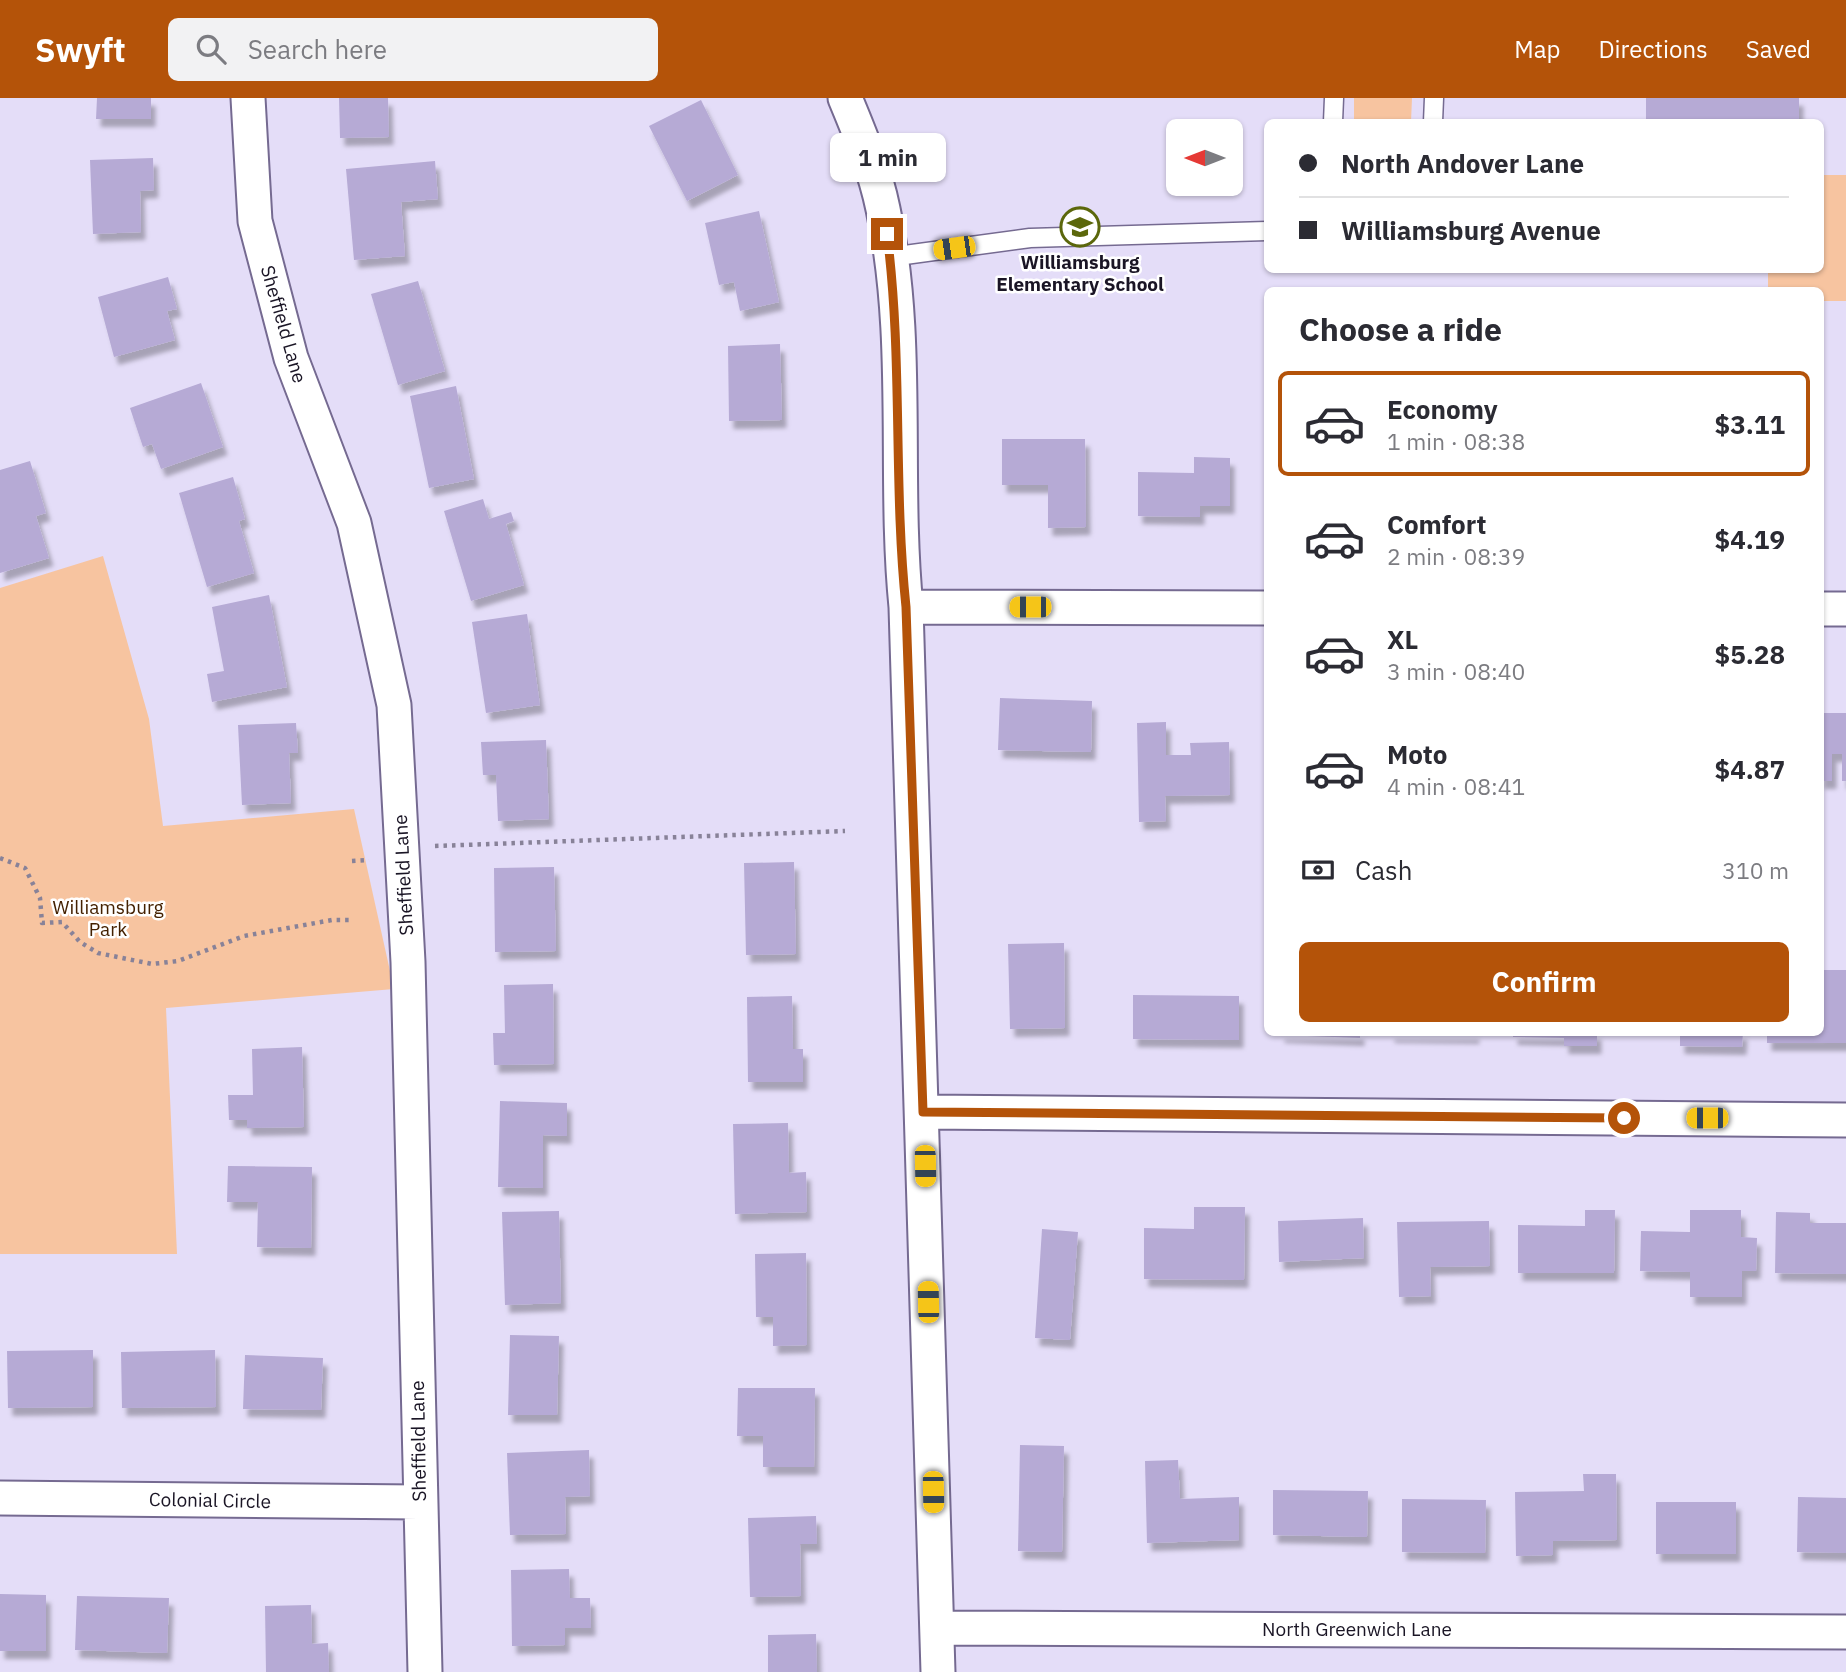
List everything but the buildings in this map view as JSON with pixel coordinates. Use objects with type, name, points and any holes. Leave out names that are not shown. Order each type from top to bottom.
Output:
[{"type":"street","name":"Sheffield Lane","points":[[248,98],[255,221],[291,358],[354,523],[394,705],[403,858],[425,1672]]},
{"type":"street","points":[[845,98],[870,157],[884,210],[896,304],[901,562],[906,607],[923,1112],[938,1672]]},
{"type":"street","points":[[906,607],[1264,608]]},
{"type":"street","points":[[1824,609],[1846,609]]},
{"type":"street","points":[[923,1112],[1846,1120]]},
{"type":"street","name":"Colonial Circle","points":[[0,1498],[419,1502]]},
{"type":"street","name":"North Greenwich Lane","points":[[937,1628],[1846,1632]]},
{"type":"lane","points":[[1334,98],[1334,119]]},
{"type":"lane","points":[[1433,119],[1434,98]]},
{"type":"lane","points":[[890,257],[1030,238],[1264,232]]},
{"type":"path","points":[[352,861],[403,858],[423,849],[445,845],[845,831]]},
{"type":"path","points":[[0,858],[25,868],[40,898],[42,923],[62,922],[80,942],[99,953],[152,964],[178,961],[244,936],[332,920],[353,920]]},
{"type":"green space","points":[[1354,98],[1412,98],[1411,119],[1354,119]]},
{"type":"green space","points":[[1824,175],[1846,175],[1846,301],[1824,301],[1824,287],[1768,287],[1768,273],[1824,273]]},
{"type":"green space","name":"Williamsburg Park","points":[[103,556],[149,719],[163,826],[354,809],[394,989],[166,1008],[177,1254],[0,1254],[0,588]]},
{"type":"place","name":"Williamsburg Elementary School","points":[[1080,227]]},
{"type":"route","points":[[887,234],[896,304],[901,562],[906,607],[923,1112],[1624,1118]]}]
